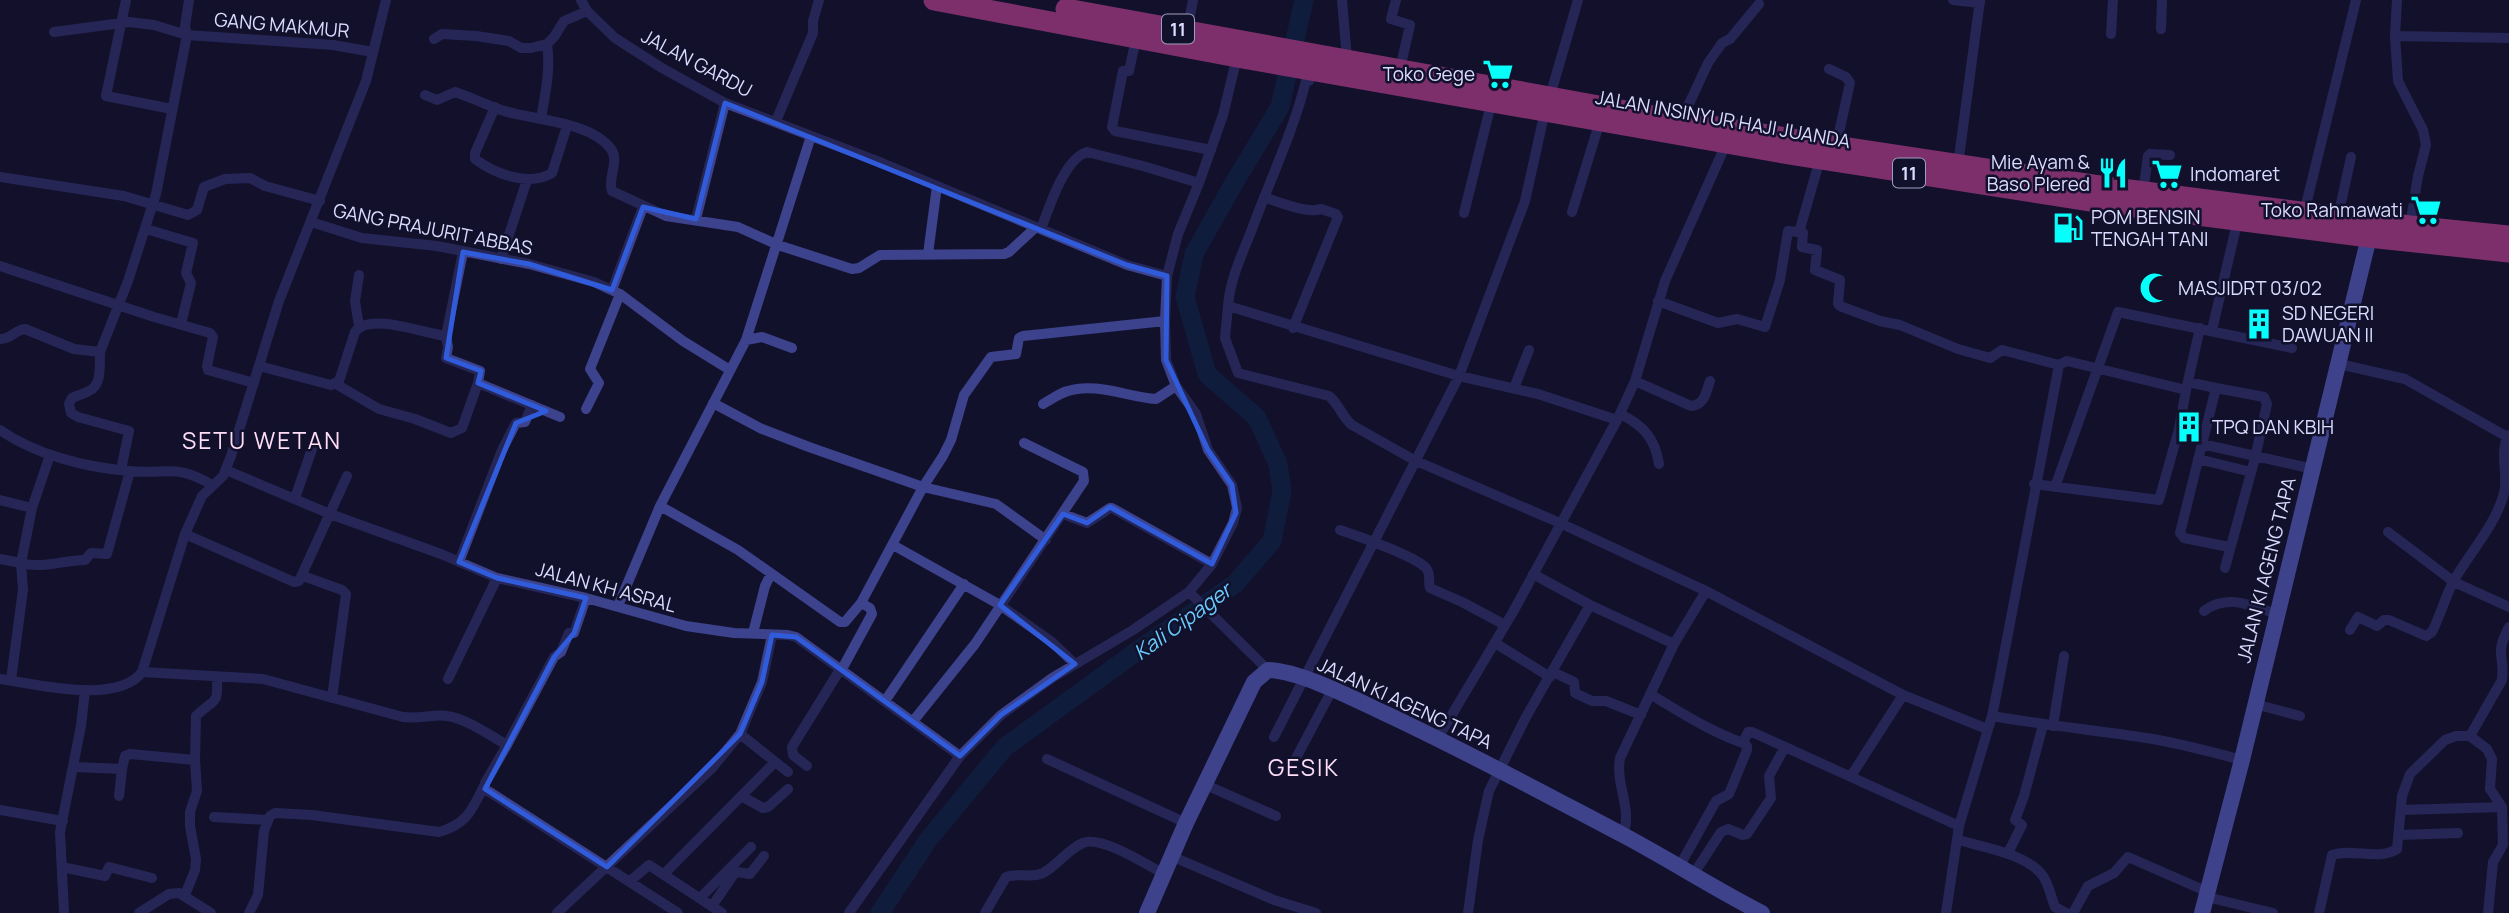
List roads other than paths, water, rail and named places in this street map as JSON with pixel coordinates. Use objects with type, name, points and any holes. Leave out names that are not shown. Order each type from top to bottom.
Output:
[{"type":"highway","name":"JALAN INSINYUR HAJI JUANDA","points":[[934,0],[1187,31],[1267,53],[1316,71],[1492,100],[1548,104],[1681,121],[1828,153],[2105,195],[2238,219],[2509,252]]},
{"type":"highway","name":"JALAN INSINYUR HAJI JUANDA","points":[[1015,0],[1136,39],[1237,57],[1267,53]]},
{"type":"highway","name":"JALAN INSINYUR HAJI JUANDA","points":[[1316,71],[1347,59],[1548,104],[1600,121],[1726,144],[1958,165],[2065,189]]},
{"type":"highway","name":"JALAN INSINYUR HAJI JUANDA","points":[[2105,195],[2143,192],[2509,236]]},
{"type":"street","points":[[126,0],[106,96],[172,109]]},
{"type":"street","points":[[0,559],[38,566],[65,560],[85,560],[91,553],[107,554],[125,470],[129,431],[74,415],[69,407],[72,398],[96,385],[100,352],[146,229],[187,35],[185,26],[189,0]]},
{"type":"street","points":[[50,455],[32,508],[21,563],[23,590],[5,680],[85,690],[127,685],[136,680],[142,672],[186,534],[202,496],[226,470],[279,300],[366,82],[386,0]]},
{"type":"street","name":"JALAN GARDU","points":[[581,0],[587,11],[615,38],[725,103],[776,121],[1127,265],[1167,276]]},
{"type":"street","points":[[776,121],[813,33],[819,0]]},
{"type":"street","points":[[1187,31],[1193,0]]},
{"type":"street","points":[[1342,0],[1347,59]]},
{"type":"street","points":[[1396,0],[1391,19],[1410,24],[1401,69]]},
{"type":"street","points":[[1274,737],[1459,376],[1525,201],[1548,104],[1578,0]]},
{"type":"street","points":[[1953,0],[1980,2],[1958,165]]},
{"type":"street","points":[[2111,34],[2113,0]]},
{"type":"street","points":[[2161,29],[2162,0]]},
{"type":"street","points":[[2304,213],[2356,0]]},
{"type":"street","points":[[2397,0],[2395,36],[2398,81],[2423,130],[2426,145],[2410,226]]},
{"type":"street","points":[[1681,121],[1697,82],[1715,53],[1759,4]]},
{"type":"street","points":[[434,39],[442,34],[461,34],[504,40],[521,48],[547,44],[564,20],[587,11]]},
{"type":"street","name":"GANG MAKMUR","points":[[54,32],[121,23],[155,25],[187,35],[333,46],[373,52]]},
{"type":"street","points":[[2395,36],[2509,38]]},
{"type":"street","points":[[1136,39],[1129,71],[1124,71],[1122,76],[1112,127],[1115,131],[1211,150]]},
{"type":"street","points":[[541,120],[550,60],[547,44]]},
{"type":"street","points":[[849,913],[960,755],[1001,715],[1075,664],[1191,594],[1212,564],[1236,513],[1234,491],[1208,450],[1196,414],[1176,386],[1166,360],[1165,321],[1167,276],[1178,234],[1211,150],[1237,57]]},
{"type":"street","points":[[1798,232],[1828,153],[1850,83],[1846,77],[1829,69]]},
{"type":"street","points":[[1316,71],[1306,82],[1292,128],[1229,288],[1225,338],[1238,373],[1329,396],[1345,420],[1414,460],[1560,523],[1706,591],[1903,695],[1987,729]]},
{"type":"street","points":[[425,95],[437,100],[455,92],[495,107],[588,132],[611,149],[615,158],[610,186],[612,191],[643,207],[666,216],[738,227],[778,244],[856,269],[877,256],[1004,254],[1039,228],[1071,164],[1078,155],[1087,152],[1199,183]]},
{"type":"street","points":[[1464,213],[1492,100]]},
{"type":"street","points":[[696,219],[725,103]]},
{"type":"street","points":[[495,107],[475,153],[475,159],[493,169],[527,180],[552,173],[567,125]]},
{"type":"street","points":[[1572,212],[1600,121]]},
{"type":"street","points":[[618,606],[660,506],[746,340],[811,136]]},
{"type":"street","points":[[1438,738],[1495,643],[1618,417],[1635,381],[1658,301],[1726,144]]},
{"type":"street","points":[[2143,192],[2148,156],[2171,155]]},
{"type":"street","points":[[2339,217],[2351,158]]},
{"type":"street","points":[[0,177],[103,192],[188,215],[194,214],[204,187],[225,179],[241,177],[320,201]]},
{"type":"street","points":[[501,259],[527,180]]},
{"type":"street","points":[[928,254],[937,186]]},
{"type":"street","points":[[1264,197],[1292,207],[1316,211],[1321,209],[1338,217],[1293,328]]},
{"type":"street","points":[[586,409],[599,383],[590,369],[643,207]]},
{"type":"street","points":[[2212,330],[2238,219]]},
{"type":"street","name":"GANG PRAJURIT ABBAS","points":[[311,222],[362,237],[438,246],[594,282],[616,292],[730,370]]},
{"type":"street","points":[[146,229],[193,243],[186,273],[191,283],[181,324]]},
{"type":"street","points":[[1658,301],[1718,323],[1737,318],[1765,327],[1780,280],[1788,231],[1798,232],[1803,233],[1801,247],[1817,250],[1815,270],[1840,280],[1838,305],[1986,357],[2002,349],[2059,365],[2067,362],[2266,399],[2255,458],[2225,568]]},
{"type":"street","name":"JALAN KI AGENG TAPA","points":[[2211,901],[2242,760],[2260,705],[2277,614],[2313,470],[2345,365],[2369,237]]},
{"type":"street","points":[[259,366],[305,379],[336,384],[379,409],[451,433],[462,428],[480,371],[446,358],[446,336],[463,252]]},
{"type":"street","points":[[0,266],[212,335],[206,366],[208,370],[254,383]]},
{"type":"street","points":[[359,275],[355,300],[359,326]]},
{"type":"street","points":[[1228,306],[1293,328],[1459,376],[1635,421],[1649,433],[1660,464]]},
{"type":"street","points":[[2055,486],[2097,367],[2108,344],[2116,314],[2119,312],[2292,348]]},
{"type":"street","points":[[660,506],[737,550],[840,622],[845,622],[861,603],[951,440],[964,395],[991,357],[1016,354],[1019,338],[1023,336],[1165,321]]},
{"type":"street","points":[[336,384],[343,374],[359,326],[367,323],[388,323],[446,336]]},
{"type":"street","points":[[2034,485],[2160,499],[2200,328]]},
{"type":"street","points":[[0,339],[6,339],[20,329],[25,329],[74,349],[100,352]]},
{"type":"street","points":[[746,340],[762,337],[792,348]]},
{"type":"street","points":[[1514,388],[1529,350]]},
{"type":"street","points":[[1947,913],[1959,826],[1992,716],[2059,365]]},
{"type":"street","points":[[2345,365],[2405,379],[2508,437],[2504,445],[2504,496],[2471,557],[2454,582],[2430,635],[2420,635],[2389,620],[2377,625],[2358,617],[2350,629]]},
{"type":"street","points":[[1635,381],[1691,405],[1702,402],[1710,381]]},
{"type":"street","points":[[478,383],[560,417]]},
{"type":"street","points":[[1043,404],[1064,392],[1080,389],[1156,400],[1176,386]]},
{"type":"street","points":[[2216,388],[2180,533],[2184,538],[2229,547]]},
{"type":"street","points":[[713,403],[782,438],[923,487],[996,504],[1046,541]]},
{"type":"street","points":[[459,562],[502,450],[516,423],[525,422],[532,405]]},
{"type":"street","points":[[0,430],[26,446],[50,455],[125,470],[183,471],[212,485]]},
{"type":"street","points":[[914,720],[975,643],[1084,481],[1083,472],[1024,443]]},
{"type":"street","points":[[2202,444],[2313,470]]},
{"type":"street","points":[[295,498],[312,449]]},
{"type":"street","points":[[2198,459],[2251,472]]},
{"type":"street","name":"JALAN KH ASRAL","points":[[226,470],[330,514],[497,578],[699,628],[796,637],[960,755]]},
{"type":"street","points":[[186,534],[299,582],[347,476]]},
{"type":"street","points":[[0,500],[32,508]]},
{"type":"street","points":[[1063,514],[1087,523],[1112,508],[1212,564]]},
{"type":"street","points":[[1340,530],[1375,542],[1428,569],[1430,588],[1505,625]]},
{"type":"street","points":[[2388,532],[2454,582],[2509,607]]},
{"type":"street","points":[[893,545],[1000,606],[1052,642],[1075,664]]},
{"type":"street","points":[[753,633],[765,586],[771,574]]},
{"type":"street","points":[[1533,574],[1590,605],[1674,644]]},
{"type":"street","points":[[303,576],[342,590],[346,594],[332,698]]},
{"type":"street","points":[[448,679],[497,578]]},
{"type":"street","points":[[885,701],[964,584]]},
{"type":"street","points":[[1623,835],[1628,815],[1618,769],[1620,758],[1674,644],[1706,591]]},
{"type":"street","points":[[1147,913],[1186,822],[1254,682],[1268,670],[1191,594]]},
{"type":"street","points":[[249,913],[258,895],[267,820],[275,813],[313,815],[439,832],[450,829],[468,817],[554,657],[561,652],[569,633],[574,633],[586,598]]},
{"type":"street","points":[[2204,611],[2212,605],[2228,601],[2277,614]]},
{"type":"street","points":[[807,766],[793,755],[792,747],[872,614],[870,608],[861,603]]},
{"type":"street","points":[[1468,913],[1487,795],[1526,717],[1590,605]]},
{"type":"street","points":[[2470,736],[2502,680],[2500,642],[2509,627]]},
{"type":"street","points":[[557,913],[712,768],[740,734],[762,682],[772,635]]},
{"type":"street","points":[[1495,643],[1551,674],[1574,682],[1575,693],[1592,701],[1606,701],[1641,715]]},
{"type":"street","points":[[2008,853],[2022,825],[2015,820],[2048,726],[2064,656]]},
{"type":"street","name":"JALAN KI AGENG TAPA","points":[[1268,670],[1283,670],[1438,738],[1623,835],[1762,913]]},
{"type":"street","points":[[142,672],[262,679],[403,717],[453,717],[507,745]]},
{"type":"street","points":[[185,895],[195,870],[190,812],[197,792],[196,716],[204,708],[214,704],[218,698],[217,677]]},
{"type":"street","points":[[64,913],[60,832],[74,767],[85,690]]},
{"type":"street","points":[[1296,758],[1332,690]]},
{"type":"street","points":[[1650,694],[1699,724],[1747,746],[1729,793],[1716,801],[1705,818],[1686,871]]},
{"type":"street","points":[[1851,776],[1903,695]]},
{"type":"street","points":[[2260,705],[2300,716]]},
{"type":"street","points":[[1992,716],[2147,738],[2242,760]]},
{"type":"street","points":[[1743,743],[1748,732],[1752,732],[1959,826]]},
{"type":"street","points":[[740,734],[788,772]]},
{"type":"street","points":[[2319,913],[2332,855],[2394,852],[2399,845],[2405,784],[2410,774],[2438,744],[2456,736],[2470,736],[2487,749],[2493,759],[2490,789],[2502,807],[2504,842],[2493,862],[2488,913]]},
{"type":"street","points":[[1705,818],[1724,830],[1747,834],[1771,797],[1769,776],[1785,747]]},
{"type":"street","points":[[119,796],[125,756],[130,754],[195,760]]},
{"type":"street","points":[[1047,759],[1186,822]]},
{"type":"street","points":[[664,874],[775,762]]},
{"type":"street","points":[[74,767],[122,769]]},
{"type":"street","points":[[1206,785],[1276,816]]},
{"type":"street","points":[[484,786],[511,807],[678,913]]},
{"type":"street","points":[[741,796],[763,808],[768,807],[788,789]]},
{"type":"street","points":[[2401,810],[2502,807]]},
{"type":"street","points":[[0,810],[63,821]]},
{"type":"street","points":[[214,817],[267,820]]},
{"type":"street","points":[[1686,871],[1724,830]]},
{"type":"street","points":[[2399,835],[2458,833]]},
{"type":"street","points":[[1958,840],[2008,853],[2039,872],[2055,907],[2066,913]]},
{"type":"street","points":[[985,913],[1006,877],[1015,874],[1033,876],[1044,872],[1084,843],[1103,844],[1164,874]]},
{"type":"street","points":[[700,898],[751,847]]},
{"type":"street","points":[[750,874],[764,856]]},
{"type":"street","points":[[1171,856],[1274,900],[1316,913]]},
{"type":"street","points":[[2073,913],[2088,886],[2114,873],[2129,857],[2211,901],[2273,913]]},
{"type":"street","points":[[735,863],[750,874]]},
{"type":"street","points":[[630,881],[649,865],[717,910],[737,872],[750,874]]},
{"type":"street","points":[[62,867],[105,876],[110,867],[152,878]]},
{"type":"street","points":[[139,913],[170,894],[185,895],[211,913]]},
{"type":"waterway","name":"Kali Cipager","points":[[880,913],[928,840],[1005,747],[1235,584],[1272,541],[1282,491],[1278,464],[1257,418],[1207,374],[1185,297],[1194,254],[1280,107],[1304,0]]},
{"type":"place","name":"Toko Gege","points":[[1498,74]]},
{"type":"place","name":"Mie Ayam & Baso Plered","points":[[2113,173]]},
{"type":"place","name":"Indomaret","points":[[2167,174]]},
{"type":"place","name":"Toko Rahmawati","points":[[2426,210]]},
{"type":"place","name":"POM BENSIN TENGAH TANI","points":[[2068,228]]},
{"type":"place","name":"MASJIDRT 03/02","points":[[2155,288]]},
{"type":"place","name":"SD NEGERI DAWUAN II","points":[[2259,324]]},
{"type":"place","name":"TPQ DAN KBIH","points":[[2189,427]]},
{"type":"district","name":"SETU WETAN","points":[[262,440]]},
{"type":"district","name":"GESIK","points":[[1304,767]]}]
